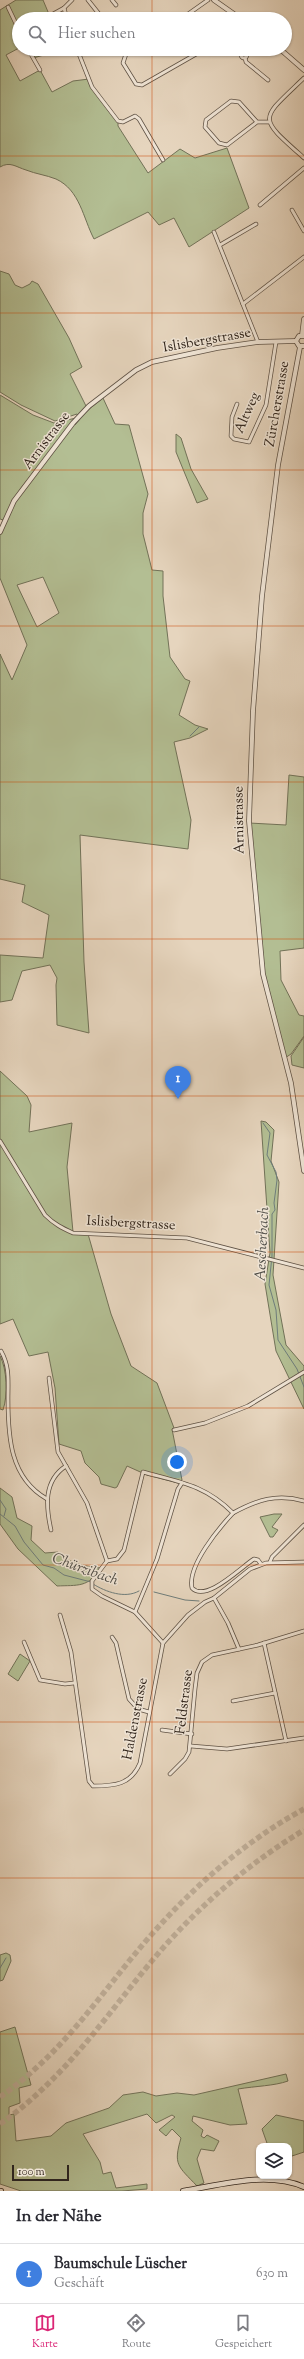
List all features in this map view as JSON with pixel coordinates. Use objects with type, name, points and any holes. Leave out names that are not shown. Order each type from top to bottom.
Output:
[{"type":"main road","points":[[183,2191],[268,2180],[287,2182],[304,2187]]},
{"type":"street","points":[[88,0],[97,12]]},
{"type":"street","points":[[112,0],[116,5]]},
{"type":"street","points":[[190,12],[208,0]]},
{"type":"street","points":[[214,0],[231,12]]},
{"type":"street","points":[[57,12],[64,8],[69,1]]},
{"type":"street","points":[[8,7],[12,15]]},
{"type":"street","points":[[64,8],[65,12]]},
{"type":"street","points":[[32,56],[40,70]]},
{"type":"street","points":[[81,56],[96,93],[118,121],[123,122],[135,116],[139,120],[163,160]]},
{"type":"street","points":[[125,56],[123,63],[136,84],[142,85],[193,56]]},
{"type":"street","points":[[241,56],[268,80]]},
{"type":"street","points":[[288,56],[304,70]]},
{"type":"street","points":[[304,78],[272,108],[269,122],[272,129],[304,158]]},
{"type":"street","points":[[257,122],[239,102],[230,101],[206,120],[205,127],[219,143],[227,145],[257,122],[269,122]]},
{"type":"street","points":[[260,205],[304,168]]},
{"type":"street","points":[[292,210],[304,231]]},
{"type":"street","points":[[220,245],[256,224]]},
{"type":"street","points":[[214,232],[258,342]]},
{"type":"street","points":[[243,304],[304,257]]},
{"type":"street","points":[[302,347],[296,341],[298,337],[303,336],[304,319]]},
{"type":"street","name":"Islisbergstrasse","points":[[127,376],[152,362],[258,342],[296,341]]},
{"type":"street","name":"Altweg","points":[[237,404],[232,417],[231,436],[234,439],[249,442],[266,405],[276,342]]},
{"type":"street","name":"Zürcherstrasse","points":[[278,465],[302,347]]},
{"type":"street","name":"Arnistrasse","points":[[0,532],[14,501],[73,423],[89,406],[127,376]]},
{"type":"street","name":"Arnistrasse","points":[[278,465],[256,659],[249,821],[263,974],[291,1083],[304,1171]]},
{"type":"street","name":"Islisbergstrasse","points":[[0,1141],[45,1215],[54,1224],[65,1230],[81,1233],[187,1238],[274,1259],[304,1268]]},
{"type":"street","points":[[2,1351],[8,1370],[8,1410],[14,1459],[24,1480],[32,1489],[47,1499]]},
{"type":"street","points":[[174,1430],[205,1423],[248,1406],[303,1373]]},
{"type":"street","points":[[49,1378],[58,1452],[87,1504],[107,1561],[101,1572],[91,1583],[92,1589],[102,1596],[135,1612],[163,1643]]},
{"type":"street","points":[[51,1530],[47,1499],[55,1478],[66,1466]]},
{"type":"street","points":[[107,1561],[113,1561],[122,1554],[143,1472],[200,1488],[214,1496],[233,1513]]},
{"type":"street","points":[[135,1612],[156,1559],[178,1489],[182,1482]]},
{"type":"street","points":[[261,1564],[258,1560],[254,1559],[212,1589],[202,1592],[196,1591],[192,1588],[192,1577],[209,1541],[233,1513],[248,1505],[271,1497],[286,1497],[304,1501]]},
{"type":"street","points":[[270,1562],[272,1557],[304,1525]]},
{"type":"street","name":"Haldenstrasse","points":[[60,1615],[71,1652],[88,1778],[93,1786],[117,1785],[134,1775],[140,1763],[148,1712],[163,1643],[188,1615],[205,1602],[214,1598],[250,1569],[270,1562],[304,1562]]},
{"type":"street","points":[[214,1598],[228,1623],[239,1649]]},
{"type":"street","name":"Feldstrasse","points":[[170,1774],[185,1759],[191,1746],[195,1689],[200,1666],[212,1655],[264,1643],[304,1631]]},
{"type":"street","points":[[112,1637],[118,1648],[129,1699],[138,1709],[148,1712]]},
{"type":"street","points":[[24,1642],[40,1680],[65,1684],[74,1683]]},
{"type":"street","points":[[264,1643],[286,1740]]},
{"type":"street","points":[[233,1701],[275,1693]]},
{"type":"street","points":[[162,1730],[192,1734]]},
{"type":"street","points":[[191,1746],[227,1748],[304,1738]]},
{"type":"green space","points":[[16,0],[43,0],[48,12],[12,12],[12,52],[6,55],[20,81],[40,70],[52,92],[73,81],[89,79],[92,87],[118,121],[118,126],[148,173],[180,149],[195,158],[227,148],[249,208],[189,247],[174,218],[159,225],[148,212],[94,239],[76,197],[64,184],[48,176],[13,165],[4,165],[0,167],[0,10]]},
{"type":"green space","points":[[0,271],[9,274],[15,285],[22,288],[30,284],[32,281],[38,284],[69,338],[82,367],[70,374],[88,410],[103,398],[115,424],[129,425],[148,494],[143,513],[143,534],[152,570],[163,571],[163,596],[170,657],[185,679],[190,681],[179,715],[195,725],[208,729],[190,738],[174,742],[191,820],[188,849],[80,835],[84,962],[89,1033],[57,1025],[57,978],[50,965],[22,971],[12,1000],[0,1002],[0,955],[43,958],[49,915],[22,902],[25,885],[0,879],[0,654],[12,680],[27,645],[0,578],[0,532],[14,501],[73,423],[75,425],[80,419],[77,414],[55,421],[21,405],[0,392]],"holes":[[[43,577],[59,613],[37,627],[17,585]]]},
{"type":"green space","points":[[0,395],[33,415],[54,423],[76,418],[21,488],[3,520],[0,519]]},
{"type":"green space","points":[[176,434],[181,438],[191,469],[208,499],[197,503],[176,452]]},
{"type":"green space","points":[[289,775],[304,777],[304,948],[280,951],[281,980],[299,1015],[304,1016],[304,1036],[291,1054],[285,1058],[263,974],[249,823],[286,825]]},
{"type":"green space","points":[[304,1037],[304,1068],[292,1065],[291,1056]]},
{"type":"green space","points":[[0,1071],[27,1096],[31,1105],[29,1132],[72,1123],[67,1167],[73,1232],[88,1234],[111,1314],[131,1366],[157,1383],[174,1428],[172,1429],[182,1480],[178,1483],[147,1475],[127,1466],[117,1487],[115,1488],[101,1484],[99,1477],[85,1463],[81,1451],[59,1444],[55,1388],[48,1352],[29,1356],[13,1319],[0,1324]]},
{"type":"green space","points":[[261,1121],[266,1122],[274,1130],[271,1161],[279,1182],[273,1275],[286,1345],[304,1366],[304,1409],[276,1351],[265,1284],[270,1253]]},
{"type":"green space","points":[[0,1356],[6,1382],[6,1397],[3,1410],[0,1409]]},
{"type":"green space","points":[[0,1488],[12,1497],[17,1518],[32,1526],[31,1540],[45,1553],[58,1552],[72,1562],[100,1568],[96,1574],[87,1582],[82,1584],[57,1586],[18,1549],[0,1524]]},
{"type":"green space","points":[[282,1514],[272,1527],[278,1530],[273,1537],[270,1537],[260,1517]]},
{"type":"green space","points":[[20,1654],[30,1661],[18,1681],[8,1674]]},
{"type":"green space","points":[[6,1953],[10,1955],[11,1961],[3,1980],[0,1981],[0,1955]]},
{"type":"green space","points":[[15,2027],[31,2085],[19,2088],[20,2103],[9,2107],[9,2115],[14,2114],[16,2141],[51,2136],[66,2123],[109,2108],[123,2095],[143,2092],[156,2096],[177,2093],[194,2095],[286,2074],[288,2081],[271,2085],[238,2089],[247,2124],[230,2125],[193,2116],[192,2121],[203,2130],[201,2136],[204,2138],[207,2135],[219,2141],[214,2151],[201,2149],[197,2159],[204,2183],[197,2186],[185,2174],[179,2165],[177,2154],[181,2138],[172,2129],[166,2136],[159,2130],[175,2117],[172,2115],[156,2123],[147,2114],[83,2134],[100,2162],[103,2174],[111,2172],[116,2188],[147,2184],[147,2189],[122,2191],[21,2191],[0,2184],[0,2032]]},
{"type":"green space","points":[[276,2115],[304,2121],[304,2152],[292,2156],[292,2143],[267,2143],[262,2129]]},
{"type":"waterway","points":[[190,736],[199,727]]},
{"type":"waterway","name":"Aescherbach","points":[[263,1123],[270,1133],[267,1155],[276,1172],[277,1180],[274,1203],[275,1210],[272,1214],[272,1256],[269,1285],[276,1310],[278,1340],[297,1369],[304,1387]]},
{"type":"waterway","points":[[0,1500],[6,1509],[4,1516]]},
{"type":"waterway","name":"Chürzibach","points":[[0,1514],[15,1526],[24,1542],[43,1565],[54,1568],[64,1575],[91,1582]]},
{"type":"waterway","name":"Chürzibach","points":[[93,1584],[116,1594],[128,1594],[139,1591]]},
{"type":"waterway","name":"Chürzibach","points":[[154,1592],[185,1600],[199,1601]]},
{"type":"waterway","points":[[0,1968],[6,1958]]},
{"type":"tunnel","points":[[0,2097],[24,2079],[64,2040],[82,2020],[133,1956],[186,1898],[242,1849],[283,1821],[304,1809]]},
{"type":"tunnel","points":[[0,2124],[23,2107],[63,2069],[151,1962],[185,1924],[241,1873],[304,1830]]},
{"type":"place","name":"Baumschule Lüscher","points":[[178,1099]]}]
